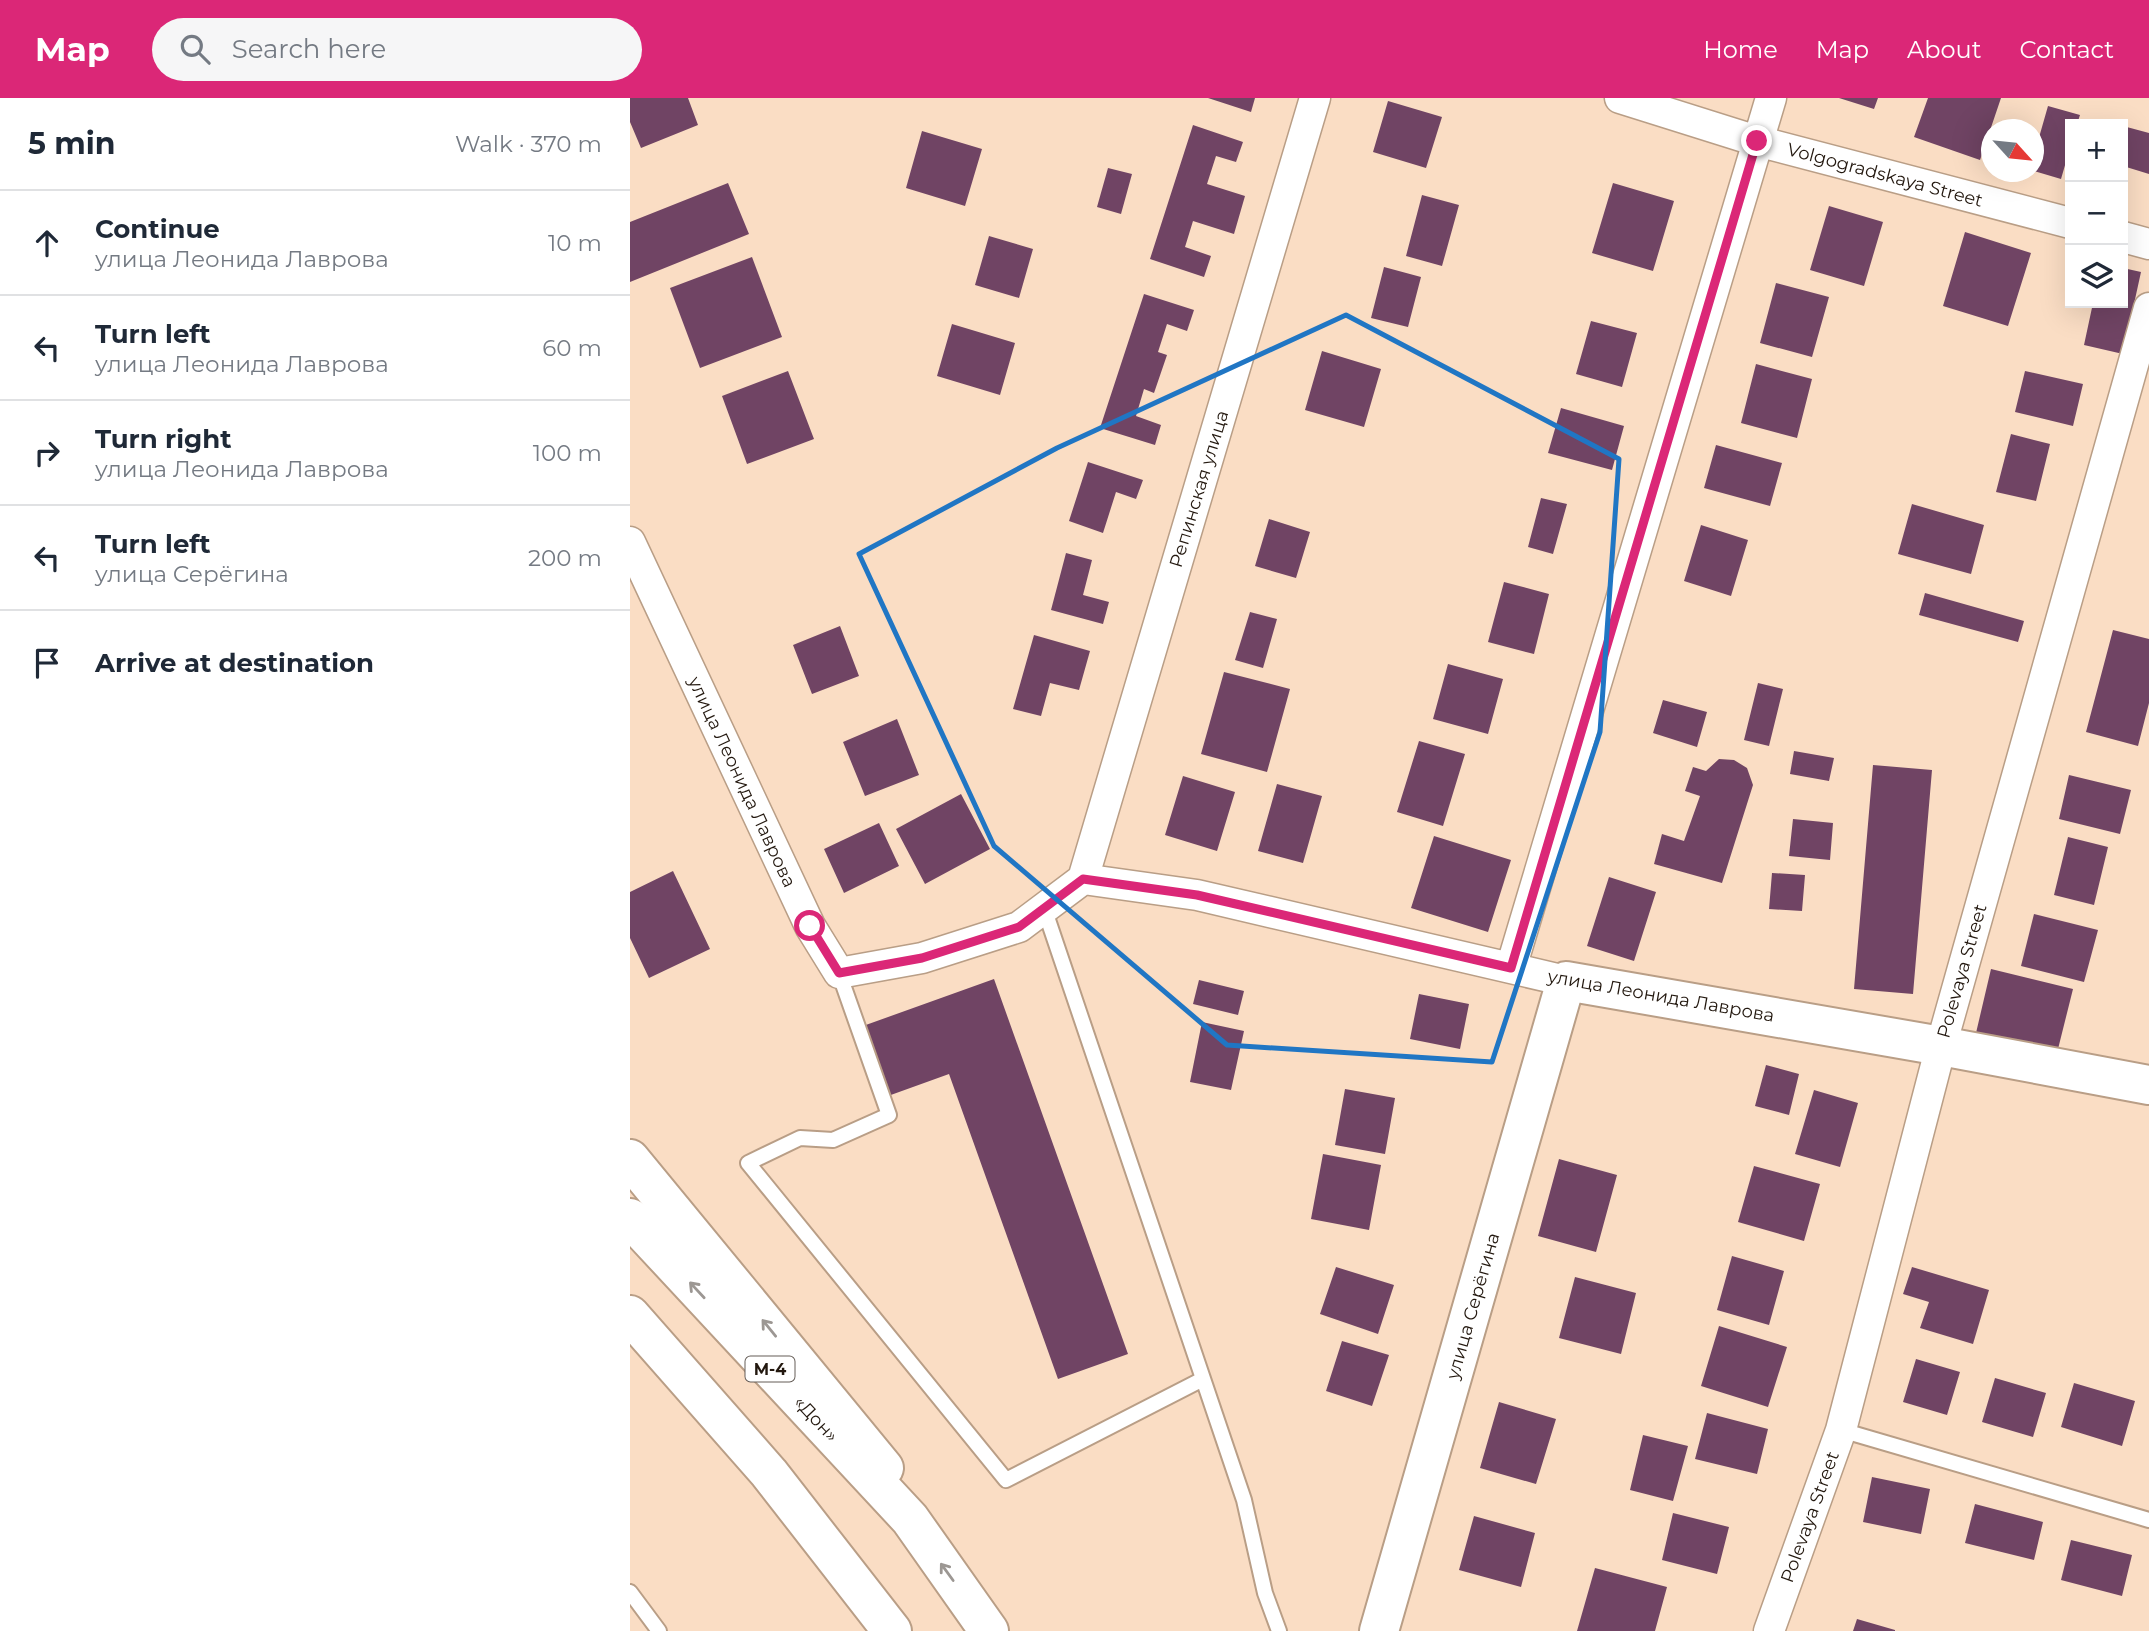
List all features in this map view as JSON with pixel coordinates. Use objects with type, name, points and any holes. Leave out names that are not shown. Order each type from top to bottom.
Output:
[{"type":"main road","name":"улица Леонида Лаврова","points":[[1566,981],[2149,1085]]},
{"type":"main road","name":"улица Серёгина","points":[[1379,1631],[1566,981]]},
{"type":"main road","points":[[630,1158],[896,1483],[910,1519]]},
{"type":"main road","name":"«Дон»","points":[[630,1218],[910,1519],[988,1629]]},
{"type":"main road","points":[[630,1315],[769,1473],[892,1631]]},
{"type":"main road","points":[[630,1339],[885,1631]]},
{"type":"street","name":"Репинская улица","points":[[1083,879],[1315,98]]},
{"type":"street","name":"Volgogradskaya Street","points":[[1620,98],[1757,141],[2065,222]]},
{"type":"street","points":[[1511,968],[1771,98]]},
{"type":"street","points":[[2128,238],[2149,244]]},
{"type":"street","name":"Polevaya Street","points":[[1769,1631],[1840,1430],[1941,1046],[2149,308]]},
{"type":"street","name":"улица Леонида Лаврова","points":[[630,542],[810,926],[839,973]]},
{"type":"street","points":[[839,973],[922,958],[1019,927],[1083,879]]},
{"type":"street","name":"улица Леонида Лаврова","points":[[1083,879],[1197,895],[1566,981]]},
{"type":"lane","points":[[1044,908],[1244,1500],[1265,1593],[1279,1631]]},
{"type":"lane","points":[[839,973],[889,1115],[833,1140],[800,1138],[748,1163],[1006,1480],[1203,1379]]},
{"type":"lane","points":[[1840,1430],[2149,1520]]},
{"type":"lane","points":[[630,1592],[659,1631]]},
{"type":"highlighted area","points":[[1346,315],[1619,459],[1600,732],[1492,1062],[1227,1045],[994,846],[859,554],[1057,448]]},
{"type":"building","points":[[630,98],[688,98],[698,125],[641,148],[630,122]]},
{"type":"building","points":[[1208,98],[1255,98],[1251,112]]},
{"type":"building","points":[[1839,98],[1878,98],[1874,109]]},
{"type":"building","points":[[1928,98],[2001,98],[1994,119],[1981,119],[1980,160],[1914,137]]},
{"type":"building","points":[[1388,101],[1442,117],[1426,168],[1373,152]]},
{"type":"building","points":[[2048,106],[2080,115],[2079,119],[2065,119],[2065,165],[2061,179],[2044,174],[2044,120]]},
{"type":"building","points":[[1193,125],[1243,142],[1236,162],[1216,156],[1207,184],[1245,196],[1234,234],[1193,221],[1185,247],[1211,256],[1204,277],[1150,259]]},
{"type":"building","points":[[2128,127],[2149,133],[2149,174],[2128,168]]},
{"type":"building","points":[[922,131],[982,149],[965,206],[906,188]]},
{"type":"building","points":[[1108,168],[1132,174],[1121,214],[1097,207]]},
{"type":"building","points":[[728,183],[749,234],[630,282],[630,222]]},
{"type":"building","points":[[1613,183],[1674,201],[1653,271],[1592,253]]},
{"type":"building","points":[[1422,195],[1459,205],[1442,266],[1406,256]]},
{"type":"building","points":[[1829,206],[1883,222],[1864,286],[1810,270]]},
{"type":"building","points":[[1965,232],[2031,253],[2008,326],[1943,306]]},
{"type":"building","points":[[989,236],[1033,249],[1019,298],[975,285]]},
{"type":"building","points":[[752,257],[782,337],[700,368],[670,288]]},
{"type":"building","points":[[1384,267],[1421,277],[1408,327],[1371,318]]},
{"type":"building","points":[[2128,269],[2141,272],[2123,354],[2084,345],[2092,308],[2128,308]]},
{"type":"building","points":[[1776,283],[1829,297],[1812,357],[1760,343]]},
{"type":"building","points":[[1144,294],[1194,310],[1187,331],[1167,324],[1158,352],[1167,355],[1154,393],[1144,389],[1136,416],[1161,425],[1155,445],[1100,428]]},
{"type":"building","points":[[1591,321],[1637,333],[1622,387],[1576,374]]},
{"type":"building","points":[[952,324],[1015,343],[1000,395],[937,376]]},
{"type":"building","points":[[1322,351],[1381,369],[1364,427],[1305,410]]},
{"type":"building","points":[[1756,364],[1812,379],[1797,438],[1741,423]]},
{"type":"building","points":[[788,371],[814,439],[747,464],[722,396]]},
{"type":"building","points":[[2025,371],[2083,384],[2073,426],[2015,412]]},
{"type":"building","points":[[1561,408],[1624,426],[1612,470],[1548,453]]},
{"type":"building","points":[[2011,434],[2050,444],[2036,501],[1996,492]]},
{"type":"building","points":[[1716,445],[1782,463],[1770,506],[1704,488]]},
{"type":"building","points":[[1088,462],[1143,480],[1136,499],[1116,492],[1103,533],[1069,521]]},
{"type":"building","points":[[1541,498],[1567,504],[1553,554],[1528,547]]},
{"type":"building","points":[[1912,504],[1984,525],[1971,574],[1898,554]]},
{"type":"building","points":[[1269,519],[1310,532],[1296,578],[1255,566]]},
{"type":"building","points":[[1701,525],[1748,540],[1731,596],[1684,581]]},
{"type":"building","points":[[1066,553],[1092,560],[1083,595],[1109,602],[1103,624],[1051,610]]},
{"type":"building","points":[[1504,582],[1549,594],[1534,654],[1488,642]]},
{"type":"building","points":[[1925,593],[2024,621],[2018,642],[1919,615]]},
{"type":"building","points":[[1250,612],[1277,619],[1263,668],[1235,660]]},
{"type":"building","points":[[840,626],[859,676],[812,694],[793,645]]},
{"type":"building","points":[[2113,630],[2149,639],[2149,703],[2138,746],[2086,732]]},
{"type":"building","points":[[1034,635],[1090,651],[1079,690],[1050,683],[1041,716],[1013,709]]},
{"type":"building","points":[[1448,664],[1503,679],[1488,734],[1433,719]]},
{"type":"building","points":[[1224,672],[1290,689],[1267,772],[1201,754]]},
{"type":"building","points":[[1758,683],[1783,689],[1769,746],[1744,740]]},
{"type":"building","points":[[1663,700],[1707,712],[1697,747],[1653,733]]},
{"type":"building","points":[[897,719],[919,775],[865,796],[843,742]]},
{"type":"building","points":[[1419,741],[1465,754],[1443,826],[1397,812]]},
{"type":"building","points":[[1794,751],[1834,758],[1829,781],[1790,774]]},
{"type":"building","points":[[1719,759],[1734,760],[1747,768],[1753,785],[1722,883],[1654,864],[1662,834],[1684,841],[1700,796],[1685,791],[1693,767],[1706,771]]},
{"type":"building","points":[[1873,765],[1932,770],[1913,994],[1854,989]]},
{"type":"building","points":[[2069,775],[2131,790],[2120,834],[2059,819]]},
{"type":"building","points":[[1183,776],[1235,792],[1217,851],[1165,835]]},
{"type":"building","points":[[1277,784],[1322,796],[1303,863],[1258,851]]},
{"type":"building","points":[[961,794],[990,849],[925,884],[896,829]]},
{"type":"building","points":[[1793,819],[1833,823],[1830,860],[1789,856]]},
{"type":"building","points":[[879,823],[899,866],[844,893],[824,849]]},
{"type":"building","points":[[1434,836],[1511,860],[1488,932],[1411,908]]},
{"type":"building","points":[[2068,837],[2108,847],[2094,905],[2054,895]]},
{"type":"building","points":[[673,871],[710,949],[649,978],[630,938],[630,892]]},
{"type":"building","points":[[1772,873],[1805,875],[1802,911],[1769,909]]},
{"type":"building","points":[[1609,877],[1656,892],[1634,961],[1587,946]]},
{"type":"building","points":[[2034,914],[2098,930],[2084,982],[2021,966]]},
{"type":"building","points":[[1991,969],[2073,989],[2057,1053],[1976,1033]]},
{"type":"building","points":[[994,979],[1128,1354],[1058,1379],[949,1074],[888,1096],[863,1026]]},
{"type":"building","points":[[1199,980],[1244,991],[1238,1015],[1193,1004]]},
{"type":"building","points":[[1419,994],[1469,1004],[1460,1049],[1410,1039]]},
{"type":"building","points":[[1202,1022],[1244,1031],[1231,1090],[1190,1082]]},
{"type":"building","points":[[1766,1065],[1799,1074],[1789,1115],[1755,1106]]},
{"type":"building","points":[[1345,1089],[1395,1098],[1385,1154],[1335,1145]]},
{"type":"building","points":[[1814,1090],[1858,1103],[1840,1167],[1795,1154]]},
{"type":"building","points":[[1323,1154],[1381,1165],[1369,1230],[1311,1219]]},
{"type":"building","points":[[1559,1159],[1617,1175],[1596,1252],[1538,1236]]},
{"type":"building","points":[[1754,1166],[1820,1184],[1804,1241],[1738,1222]]},
{"type":"building","points":[[1732,1256],[1784,1271],[1769,1325],[1717,1310]]},
{"type":"building","points":[[1336,1267],[1394,1285],[1378,1334],[1320,1314]]},
{"type":"building","points":[[1912,1267],[1989,1290],[1973,1344],[1920,1328],[1929,1302],[1903,1294]]},
{"type":"building","points":[[1575,1277],[1636,1293],[1621,1354],[1559,1338]]},
{"type":"building","points":[[1719,1326],[1787,1347],[1768,1407],[1701,1386]]},
{"type":"building","points":[[1342,1341],[1389,1355],[1372,1406],[1326,1391]]},
{"type":"building","points":[[1916,1359],[1960,1372],[1947,1415],[1903,1402]]},
{"type":"building","points":[[1995,1378],[2046,1393],[2033,1437],[1982,1422]]},
{"type":"building","points":[[2074,1383],[2135,1401],[2122,1446],[2061,1427]]},
{"type":"building","points":[[1499,1402],[1556,1419],[1536,1484],[1480,1468]]},
{"type":"building","points":[[1707,1413],[1768,1429],[1757,1474],[1695,1459]]},
{"type":"building","points":[[1643,1435],[1688,1446],[1673,1501],[1630,1490]]},
{"type":"building","points":[[1872,1477],[1930,1489],[1921,1534],[1863,1522]]},
{"type":"building","points":[[1975,1504],[2043,1522],[2034,1560],[1965,1543]]},
{"type":"building","points":[[1673,1513],[1729,1527],[1717,1574],[1662,1560]]},
{"type":"building","points":[[1474,1516],[1535,1533],[1521,1587],[1459,1570]]},
{"type":"building","points":[[2071,1540],[2132,1555],[2122,1596],[2061,1580]]},
{"type":"building","points":[[1595,1568],[1667,1587],[1655,1631],[1577,1631]]},
{"type":"building","points":[[1857,1619],[1895,1630],[1895,1631],[1853,1631]]},
{"type":"route","points":[[810,926],[839,973],[922,958],[1019,927],[1083,879],[1197,895],[1511,968],[1757,141]]}]
